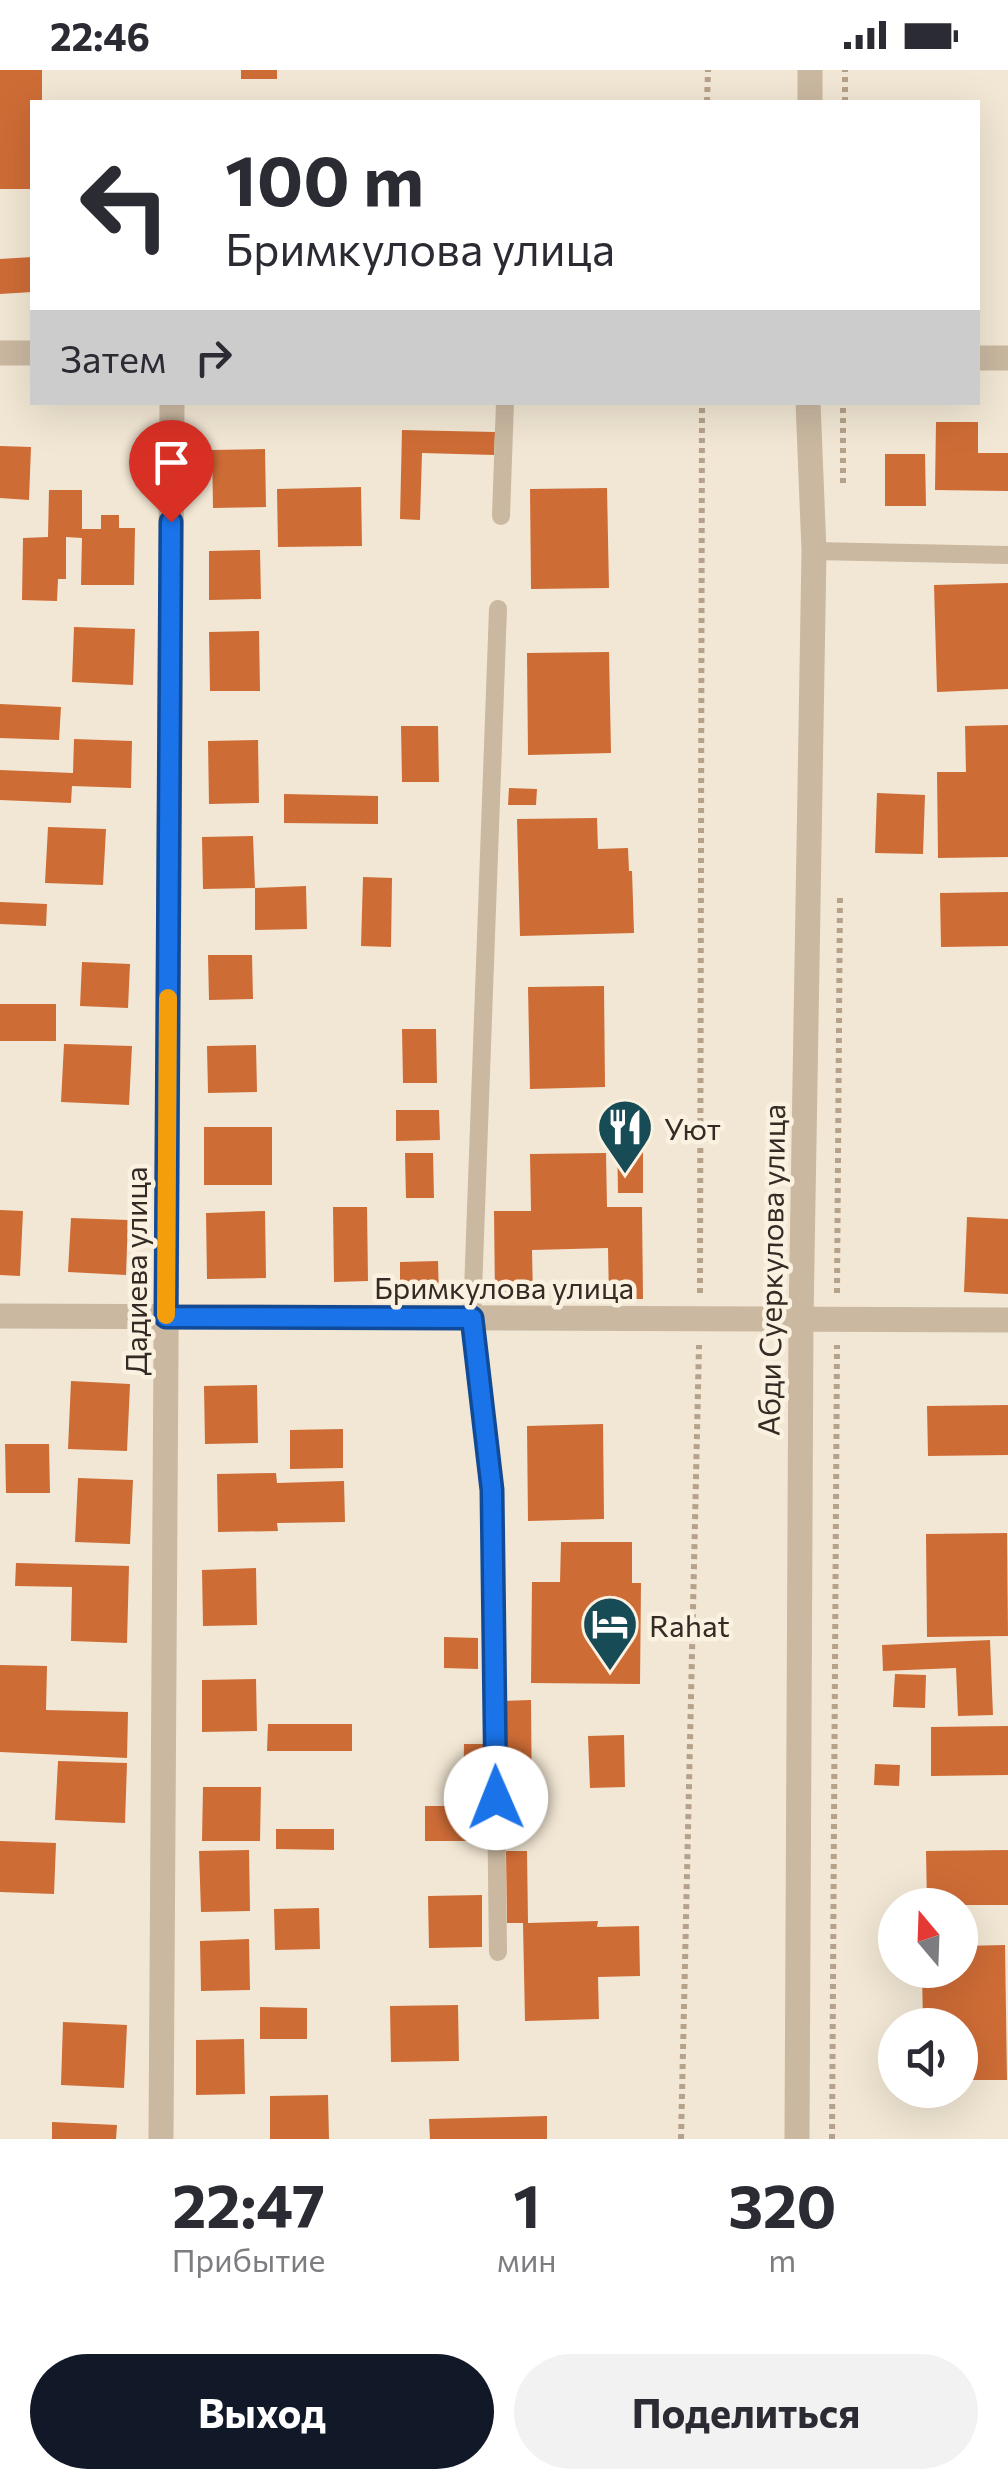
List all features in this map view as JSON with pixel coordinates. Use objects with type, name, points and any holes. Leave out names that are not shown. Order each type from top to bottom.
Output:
[{"type":"street","points":[[810,70],[810,100]]},
{"type":"street","points":[[0,353],[30,353]]},
{"type":"street","points":[[980,358],[1008,358]]},
{"type":"street","name":"Дадиева улица","points":[[161,2139],[172,405]]},
{"type":"street","name":"Абди Суеркулова улица","points":[[797,2139],[801,1319],[814,551],[808,405]]},
{"type":"street","name":"Бримкулова улица","points":[[0,1316],[1008,1320]]},
{"type":"lane","points":[[501,516],[505,405]]},
{"type":"lane","points":[[814,551],[1008,555]]},
{"type":"lane","points":[[498,610],[472,1318],[492,1490],[498,1952]]},
{"type":"path","points":[[707,100],[708,70]]},
{"type":"path","points":[[845,100],[846,70]]},
{"type":"path","points":[[681,2139],[700,1319],[702,405]]},
{"type":"path","points":[[843,405],[843,495]]},
{"type":"path","points":[[832,2139],[840,886]]},
{"type":"building","points":[[0,70],[42,70],[42,100],[30,100],[30,189],[0,189]]},
{"type":"building","points":[[241,70],[277,70],[277,79],[241,79]]},
{"type":"building","points":[[30,257],[30,292],[0,294],[0,259]]},
{"type":"building","points":[[936,422],[978,422],[978,453],[1008,453],[1008,491],[935,490]]},
{"type":"building","points":[[402,430],[495,432],[494,455],[422,453],[420,520],[400,519]]},
{"type":"building","points":[[0,446],[31,447],[29,500],[0,498]]},
{"type":"building","points":[[265,449],[266,507],[213,508],[212,450]]},
{"type":"building","points":[[885,454],[925,454],[926,506],[885,506]]},
{"type":"building","points":[[361,487],[362,546],[278,547],[277,489]]},
{"type":"building","points":[[607,488],[609,588],[531,589],[530,489]]},
{"type":"building","points":[[49,490],[82,490],[82,529],[101,529],[101,515],[119,515],[119,528],[135,528],[134,585],[81,585],[82,538],[66,537],[66,579],[58,579],[57,601],[22,600],[23,538],[48,537]]},
{"type":"building","points":[[260,550],[261,599],[209,600],[209,551]]},
{"type":"building","points":[[1008,583],[1008,689],[937,692],[934,585]]},
{"type":"building","points":[[74,627],[135,629],[133,685],[72,682]]},
{"type":"building","points":[[259,631],[260,691],[210,691],[209,632]]},
{"type":"building","points":[[609,652],[611,753],[528,755],[527,653]]},
{"type":"building","points":[[0,704],[61,707],[59,740],[0,738]]},
{"type":"building","points":[[1008,725],[1008,857],[938,858],[937,772],[966,772],[965,726]]},
{"type":"building","points":[[401,726],[438,726],[439,782],[402,782]]},
{"type":"building","points":[[74,739],[132,741],[131,788],[72,786],[71,803],[0,800],[0,770],[73,773]]},
{"type":"building","points":[[258,740],[259,803],[209,804],[208,741]]},
{"type":"building","points":[[509,788],[537,789],[536,805],[508,805]]},
{"type":"building","points":[[877,793],[925,795],[923,854],[875,853]]},
{"type":"building","points":[[284,794],[378,796],[378,824],[284,823]]},
{"type":"building","points":[[597,818],[598,849],[628,848],[634,933],[520,936],[517,819]]},
{"type":"building","points":[[48,827],[106,829],[103,885],[45,883]]},
{"type":"building","points":[[253,836],[255,888],[203,889],[202,837]]},
{"type":"building","points":[[363,877],[392,878],[391,947],[361,946]]},
{"type":"building","points":[[306,886],[307,929],[255,930],[255,888]]},
{"type":"building","points":[[1008,892],[1008,946],[941,947],[940,893]]},
{"type":"building","points":[[0,902],[47,904],[46,926],[0,924]]},
{"type":"building","points":[[208,955],[252,955],[253,999],[209,1000]]},
{"type":"building","points":[[82,962],[130,964],[128,1008],[80,1006]]},
{"type":"building","points":[[604,986],[605,1087],[530,1089],[528,987]]},
{"type":"building","points":[[0,1004],[56,1004],[56,1041],[0,1041]]},
{"type":"building","points":[[402,1029],[436,1029],[437,1083],[403,1083]]},
{"type":"building","points":[[64,1044],[132,1046],[129,1105],[61,1102]]},
{"type":"building","points":[[256,1045],[257,1092],[208,1093],[207,1046]]},
{"type":"building","points":[[396,1110],[439,1110],[440,1140],[396,1141]]},
{"type":"building","points":[[204,1127],[272,1127],[272,1185],[204,1185]]},
{"type":"building","points":[[617,1136],[643,1136],[643,1193],[618,1193]]},
{"type":"building","points":[[405,1153],[433,1153],[434,1198],[406,1198]]},
{"type":"building","points":[[606,1153],[607,1207],[642,1207],[643,1299],[609,1299],[608,1248],[532,1250],[533,1297],[495,1298],[494,1211],[531,1211],[530,1154]]},
{"type":"building","points":[[333,1207],[367,1207],[368,1281],[334,1282]]},
{"type":"building","points":[[0,1210],[23,1211],[20,1276],[0,1275]]},
{"type":"building","points":[[265,1211],[266,1278],[207,1279],[206,1213]]},
{"type":"building","points":[[967,1217],[1008,1219],[1008,1294],[964,1292]]},
{"type":"building","points":[[71,1218],[128,1220],[126,1275],[68,1272]]},
{"type":"building","points":[[438,1261],[439,1297],[400,1298],[400,1262]]},
{"type":"building","points":[[71,1381],[130,1384],[127,1451],[68,1449]]},
{"type":"building","points":[[257,1385],[258,1443],[205,1444],[204,1386]]},
{"type":"building","points":[[1008,1405],[1008,1455],[928,1456],[927,1406]]},
{"type":"building","points":[[603,1424],[604,1519],[528,1521],[527,1426]]},
{"type":"building","points":[[343,1429],[343,1468],[290,1469],[290,1430]]},
{"type":"building","points":[[5,1444],[49,1444],[50,1493],[6,1493]]},
{"type":"building","points":[[276,1473],[277,1483],[344,1481],[345,1522],[277,1523],[278,1531],[218,1532],[217,1474]]},
{"type":"building","points":[[78,1478],[133,1480],[130,1544],[75,1542]]},
{"type":"building","points":[[1007,1533],[1008,1636],[927,1637],[926,1534]]},
{"type":"building","points":[[561,1542],[632,1542],[632,1583],[641,1583],[640,1684],[531,1683],[532,1582],[560,1582]]},
{"type":"building","points":[[16,1563],[129,1566],[127,1643],[71,1641],[72,1587],[15,1586]]},
{"type":"building","points":[[256,1568],[257,1625],[203,1626],[202,1570]]},
{"type":"building","points":[[444,1637],[478,1638],[478,1669],[444,1668]]},
{"type":"building","points":[[990,1640],[993,1715],[958,1716],[956,1668],[883,1671],[882,1645]]},
{"type":"building","points":[[0,1665],[47,1666],[46,1710],[128,1712],[127,1758],[0,1752]]},
{"type":"building","points":[[895,1674],[926,1675],[925,1708],[893,1707]]},
{"type":"building","points":[[256,1679],[257,1731],[202,1732],[202,1680]]},
{"type":"building","points":[[531,1700],[532,1814],[500,1814],[499,1701]]},
{"type":"building","points":[[268,1724],[352,1724],[352,1751],[267,1751]]},
{"type":"building","points":[[1008,1726],[1008,1775],[931,1776],[931,1727]]},
{"type":"building","points":[[624,1735],[625,1787],[590,1788],[588,1736]]},
{"type":"building","points":[[464,1744],[487,1744],[486,1805],[463,1804]]},
{"type":"building","points":[[58,1761],[127,1763],[125,1823],[55,1820]]},
{"type":"building","points":[[875,1764],[900,1765],[899,1786],[874,1785]]},
{"type":"building","points":[[203,1787],[261,1787],[260,1841],[202,1841]]},
{"type":"building","points":[[425,1806],[484,1806],[484,1841],[425,1841]]},
{"type":"building","points":[[276,1829],[334,1829],[334,1850],[276,1849]]},
{"type":"building","points":[[0,1841],[56,1843],[54,1894],[0,1892]]},
{"type":"building","points":[[249,1850],[250,1911],[201,1912],[199,1851]]},
{"type":"building","points":[[1008,1850],[1008,1905],[978,1905],[978,1888],[927,1888],[926,1851]]},
{"type":"building","points":[[506,1851],[527,1851],[528,1923],[598,1921],[597,1927],[639,1926],[640,1976],[598,1977],[599,2019],[525,2021],[523,1923],[507,1923]]},
{"type":"building","points":[[482,1895],[482,1947],[429,1948],[428,1896]]},
{"type":"building","points":[[319,1908],[320,1949],[275,1950],[274,1909]]},
{"type":"building","points":[[249,1939],[250,1990],[201,1991],[200,1941]]},
{"type":"building","points":[[1005,1945],[1007,2080],[978,2080],[978,2008],[923,2008],[922,1988],[978,1988],[978,1946]]},
{"type":"building","points":[[458,2005],[459,2061],[391,2062],[390,2006]]},
{"type":"building","points":[[260,2007],[307,2008],[307,2039],[260,2039]]},
{"type":"building","points":[[63,2022],[127,2025],[124,2088],[61,2085]]},
{"type":"building","points":[[244,2039],[245,2094],[196,2095],[196,2040]]},
{"type":"building","points":[[328,2095],[329,2139],[270,2139],[270,2096]]},
{"type":"building","points":[[547,2116],[547,2139],[430,2139],[429,2119]]},
{"type":"building","points":[[52,2122],[117,2125],[116,2139],[52,2139]]},
{"type":"slow traffic","points":[[166,1315],[168,998]]},
{"type":"place","name":"Уют","points":[[625,1176]]},
{"type":"place","name":"Rahat","points":[[610,1673]]},
{"type":"route","points":[[171,522],[166,1317],[472,1318],[492,1490],[496,1798]]}]
